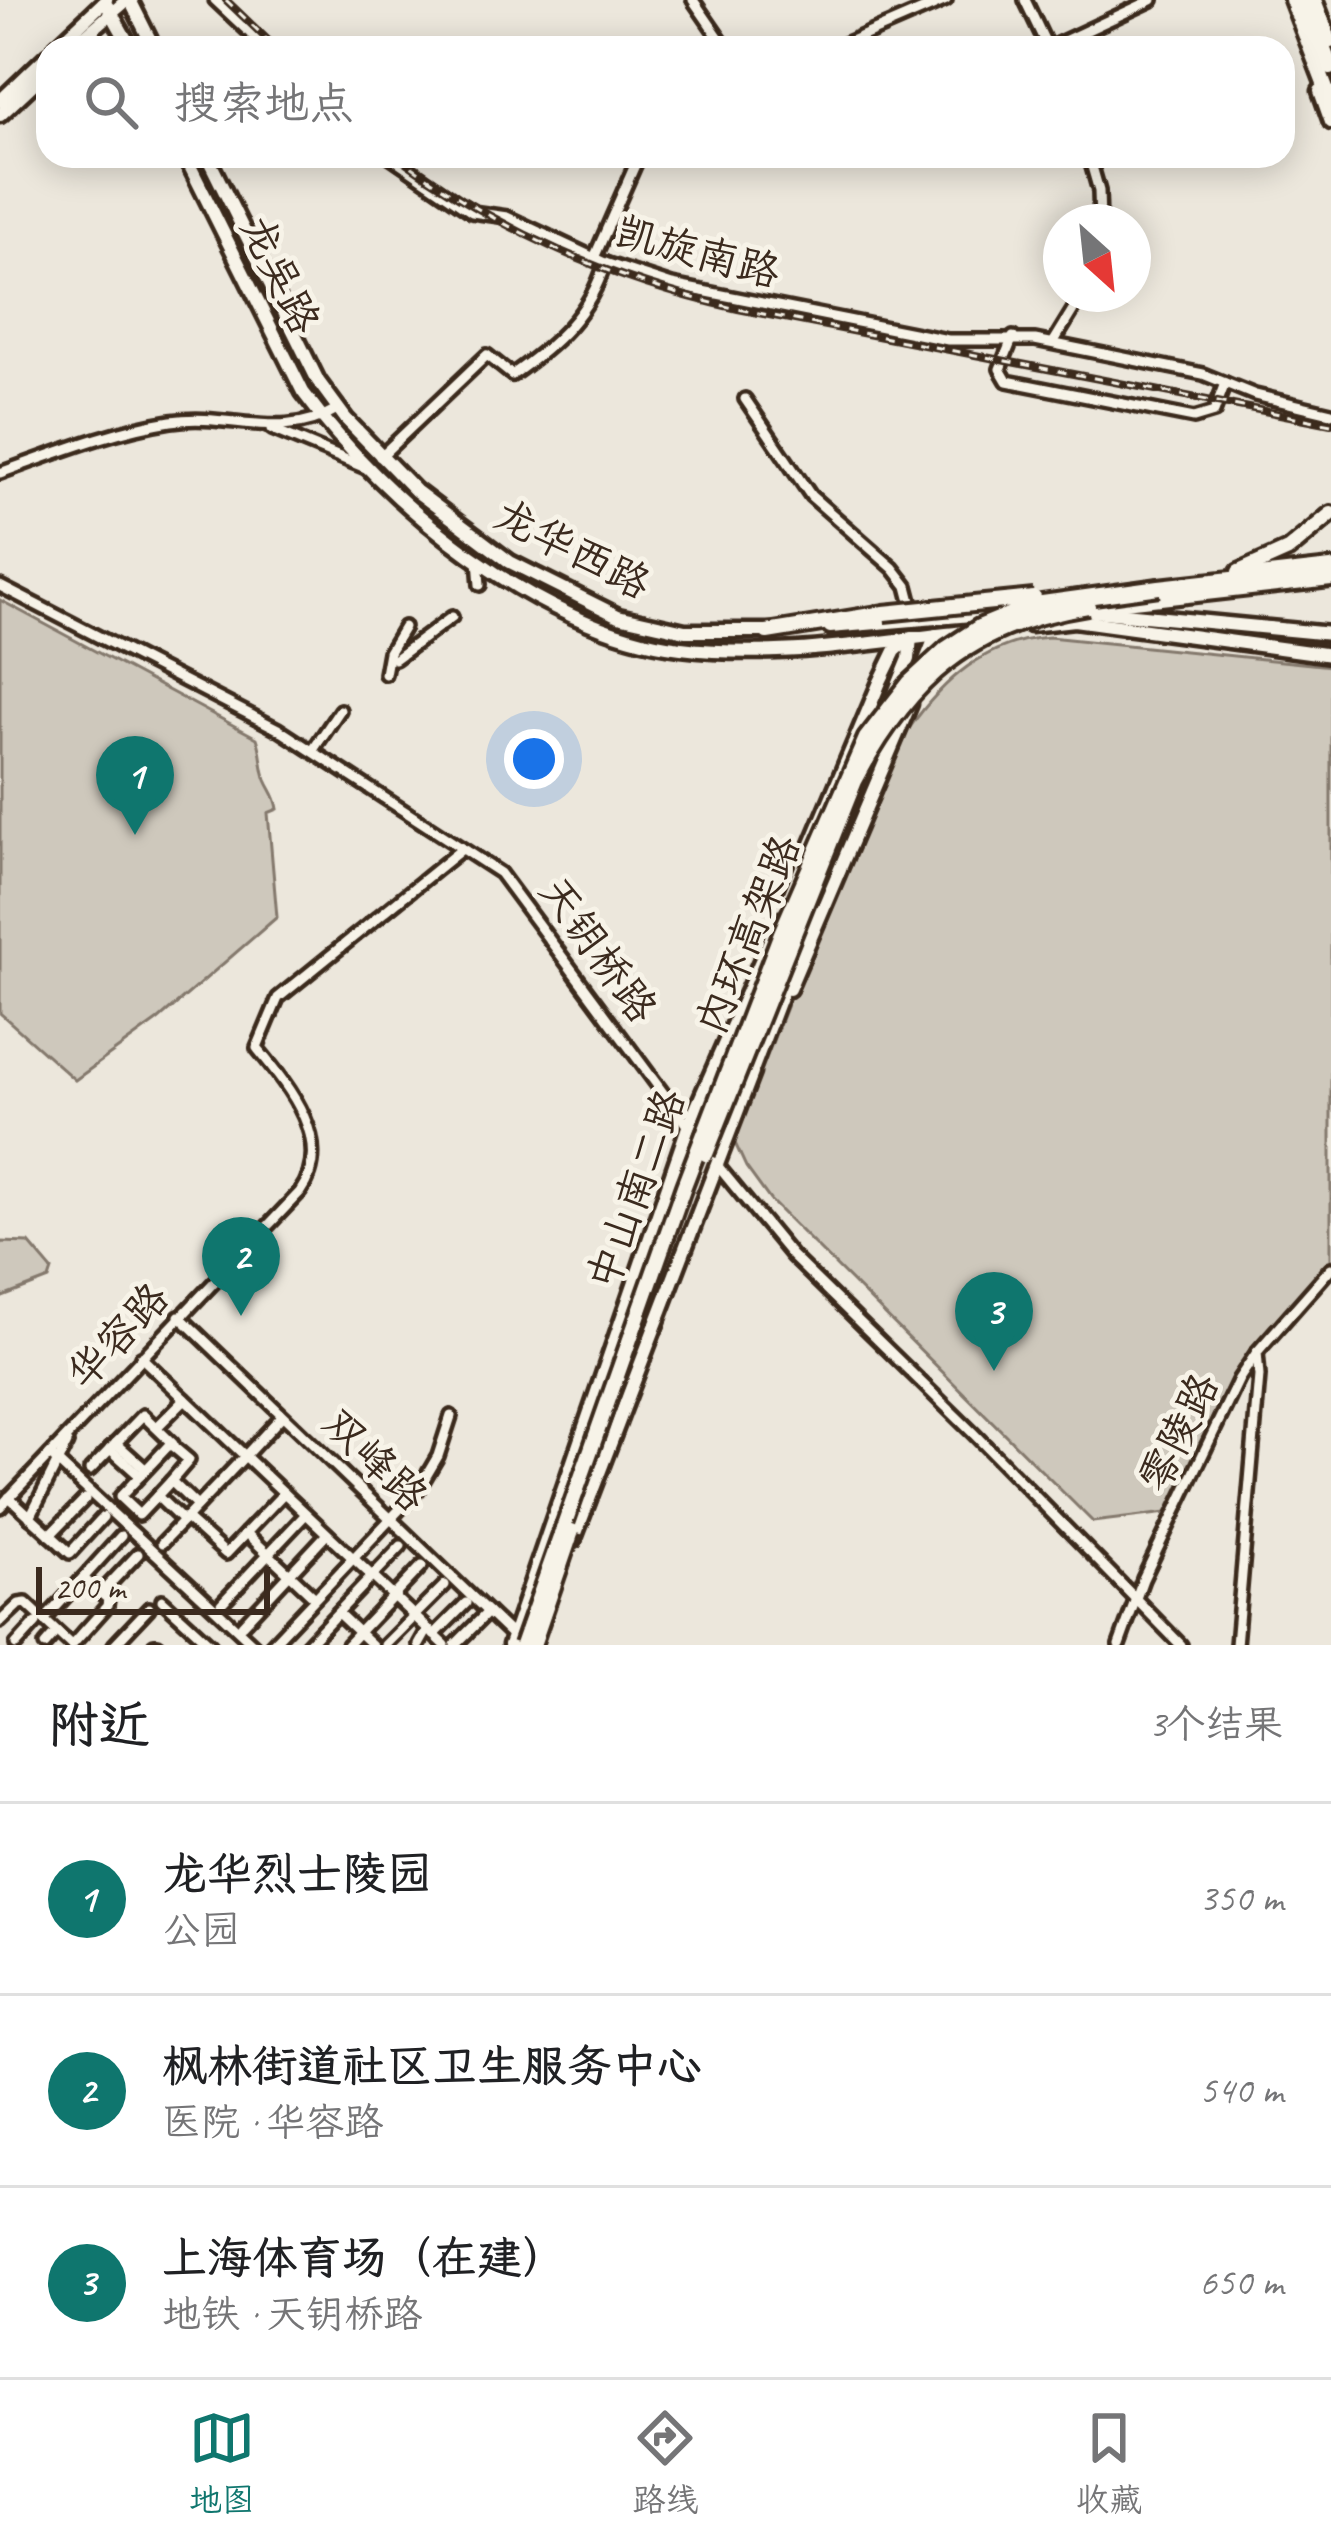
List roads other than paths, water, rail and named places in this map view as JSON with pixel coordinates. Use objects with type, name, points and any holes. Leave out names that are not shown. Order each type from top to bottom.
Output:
[{"type":"highway","points":[[1289,0],[1331,102]]},
{"type":"highway","points":[[1305,0],[1331,68]]},
{"type":"highway","points":[[1200,583],[1269,561],[1331,514]]},
{"type":"highway","name":"内环高架路","points":[[515,1642],[781,933],[856,757],[896,697],[962,637],[1012,611],[1087,595],[1331,568]]},
{"type":"highway","name":"内环高架路","points":[[535,1645],[690,1193],[855,781],[901,706],[952,656],[989,633],[1061,610],[1331,579]]},
{"type":"highway","points":[[766,632],[884,613],[1087,595]]},
{"type":"highway","points":[[747,1081],[832,855],[833,836]]},
{"type":"main road","points":[[69,36],[106,3],[128,0],[148,36]]},
{"type":"main road","points":[[1289,0],[1331,122]]},
{"type":"main road","points":[[1315,0],[1331,42]]},
{"type":"main road","points":[[80,36],[106,3]]},
{"type":"main road","points":[[106,3],[124,36]]},
{"type":"main road","points":[[0,101],[36,66]]},
{"type":"main road","points":[[0,115],[36,81]]},
{"type":"main road","name":"龙吴路","points":[[191,168],[303,392],[322,418]]},
{"type":"main road","name":"龙吴路","points":[[214,168],[318,381],[337,409]]},
{"type":"main road","name":"龙华西路","points":[[337,409],[416,491],[509,562],[618,616],[685,631],[766,632],[915,619]]},
{"type":"main road","name":"龙华西路","points":[[322,418],[366,468],[478,560],[557,605],[651,644],[785,652],[910,638]]},
{"type":"main road","points":[[915,619],[1032,609],[1121,611],[1331,634]]},
{"type":"main road","name":"中山南二路","points":[[747,1081],[750,1053],[908,659],[915,619]]},
{"type":"main road","points":[[910,638],[1074,620],[1331,655]]},
{"type":"main road","name":"中山南二路","points":[[535,1645],[747,1081],[763,1055],[852,845],[936,635]]},
{"type":"main road","name":"中山南二路","points":[[515,1642],[688,1127],[880,682],[895,651],[910,638]]},
{"type":"street","points":[[215,0],[253,36]]},
{"type":"street","points":[[693,0],[718,36]]},
{"type":"street","points":[[863,36],[946,0]]},
{"type":"street","points":[[1025,0],[1042,36]]},
{"type":"street","points":[[1074,36],[1152,0]]},
{"type":"street","name":"凯旋南路","points":[[408,168],[472,212],[507,218],[600,261],[723,297],[925,336],[1053,343],[1203,374],[1269,399],[1331,413]]},
{"type":"street","points":[[380,457],[488,355],[512,375],[558,340],[593,298],[600,261],[635,168]]},
{"type":"street","points":[[1092,168],[1099,204]]},
{"type":"street","points":[[1053,343],[1072,312]]},
{"type":"street","points":[[1013,338],[1000,369],[1007,381],[1194,418],[1214,412],[1225,383]]},
{"type":"street","points":[[745,399],[811,496],[907,586],[915,619]]},
{"type":"street","points":[[0,473],[171,421],[221,419],[291,427],[337,409]]},
{"type":"street","points":[[261,424],[366,468]]},
{"type":"street","points":[[478,560],[480,584]]},
{"type":"street","name":"天钥桥路","points":[[0,586],[226,700],[313,750],[500,873],[717,1166],[792,1256],[1181,1645]]},
{"type":"street","points":[[395,659],[452,617]]},
{"type":"street","points":[[385,674],[389,652],[404,627]]},
{"type":"street","points":[[313,750],[340,710]]},
{"type":"street","name":"华容路","points":[[0,1507],[311,1177],[314,1148],[285,1082],[257,1048],[278,998],[462,848]]},
{"type":"street","name":"零陵路","points":[[1119,1645],[1135,1600],[1227,1403],[1257,1352],[1331,1268]]},
{"type":"street","name":"双峰路","points":[[178,1316],[515,1642],[535,1645]]},
{"type":"street","points":[[1236,1645],[1259,1376],[1257,1352]]},
{"type":"street","points":[[141,1357],[445,1645]]},
{"type":"street","points":[[158,1426],[185,1399]]},
{"type":"street","points":[[1227,1403],[1254,1416]]},
{"type":"street","points":[[90,1470],[142,1415],[158,1426],[189,1460],[139,1515],[121,1497],[173,1444]]},
{"type":"street","points":[[162,1543],[283,1416]]},
{"type":"street","points":[[272,1645],[389,1518],[405,1507],[430,1473],[451,1416]]},
{"type":"street","points":[[30,1516],[75,1427]]},
{"type":"street","points":[[113,1446],[142,1473]]},
{"type":"street","points":[[50,1455],[254,1645]]},
{"type":"street","points":[[171,1481],[197,1506]]},
{"type":"street","points":[[157,1496],[226,1554],[284,1493]]},
{"type":"street","points":[[9,1498],[70,1553],[103,1517]]},
{"type":"street","points":[[50,1535],[85,1499]]},
{"type":"street","points":[[220,1604],[306,1514]]},
{"type":"street","points":[[246,1534],[315,1598]]},
{"type":"street","points":[[242,1625],[327,1534]]},
{"type":"street","points":[[16,1645],[121,1536]]},
{"type":"street","points":[[308,1645],[401,1546]]},
{"type":"street","points":[[101,1593],[138,1554]]},
{"type":"street","points":[[347,1645],[422,1566]]},
{"type":"street","points":[[0,1622],[22,1603],[71,1645],[107,1606],[108,1599],[83,1578]]},
{"type":"street","points":[[390,1642],[445,1585]]},
{"type":"street","points":[[162,1600],[211,1645]]},
{"type":"street","points":[[419,1645],[466,1603]]},
{"type":"street","points":[[114,1645],[149,1608]]},
{"type":"street","points":[[455,1645],[488,1612]]},
{"type":"street","points":[[338,1613],[372,1645]]},
{"type":"railway","points":[[226,0],[264,36]]},
{"type":"railway","points":[[414,168],[476,208],[559,250],[691,298],[1331,424]]},
{"type":"place","name":"龙华烈士陵园","points":[[135,835]]},
{"type":"place","name":"枫林街道社区卫生服务中心","points":[[241,1316]]},
{"type":"place","name":"上海体育场（在建）","points":[[994,1371]]}]
